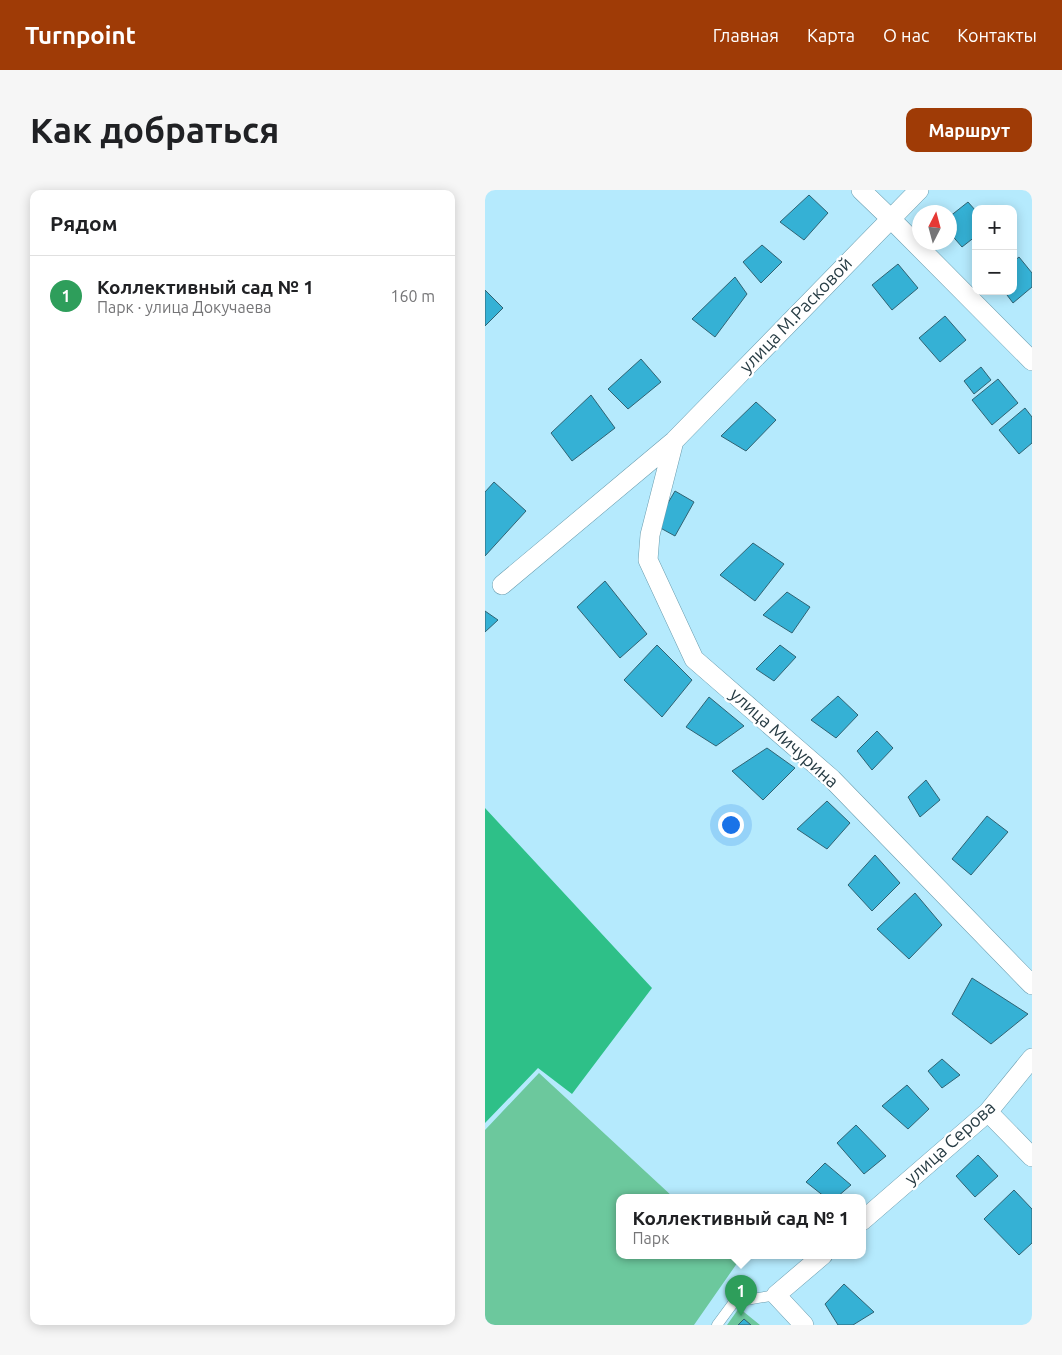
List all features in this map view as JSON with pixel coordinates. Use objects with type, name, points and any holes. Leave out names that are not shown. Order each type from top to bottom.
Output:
[{"type":"street","points":[[861,190],[1032,361]]},
{"type":"street","name":"улица М.Расковой","points":[[502,585],[674,441],[919,190]]},
{"type":"street","name":"улица Мичурина","points":[[674,441],[650,535],[648,560],[694,659],[832,779],[1032,985]]},
{"type":"street","name":"улица Серова","points":[[866,1218],[988,1112],[1032,1058]]},
{"type":"street","points":[[988,1112],[1032,1158]]},
{"type":"street","points":[[804,1325],[776,1295],[818,1259]]},
{"type":"lane","points":[[717,1325],[734,1302],[776,1295]]},
{"type":"green space","points":[[485,808],[652,988],[572,1094],[538,1068],[485,1123]]},
{"type":"green space","points":[[539,1073],[670,1194],[616,1194],[616,1259],[740,1259],[694,1325],[489,1325],[485,1323],[485,1130]]},
{"type":"green space","points":[[739,1308],[760,1325],[727,1325]]},
{"type":"building","points":[[809,195],[828,213],[804,240],[780,222]]},
{"type":"building","points":[[968,202],[972,206],[972,239],[962,247],[957,241],[957,211]]},
{"type":"building","points":[[762,245],[782,262],[761,283],[743,262]]},
{"type":"building","points":[[1019,257],[1032,273],[1032,287],[1013,303],[1007,295],[1017,295],[1017,259]]},
{"type":"building","points":[[898,264],[918,288],[892,310],[872,285]]},
{"type":"building","points":[[735,277],[747,294],[715,337],[692,319]]},
{"type":"building","points":[[485,290],[503,308],[485,326]]},
{"type":"building","points":[[945,316],[966,340],[940,362],[919,338]]},
{"type":"building","points":[[641,359],[661,382],[628,409],[608,389]]},
{"type":"building","points":[[981,367],[991,380],[974,394],[964,381]]},
{"type":"building","points":[[998,379],[1018,403],[992,425],[972,400]]},
{"type":"building","points":[[591,395],[615,428],[572,461],[551,433]]},
{"type":"building","points":[[756,402],[776,420],[746,451],[721,436]]},
{"type":"building","points":[[1025,408],[1032,417],[1032,443],[1019,454],[999,430]]},
{"type":"building","points":[[494,482],[526,511],[485,556],[485,492]]},
{"type":"building","points":[[675,491],[694,502],[675,536],[655,525]]},
{"type":"building","points":[[753,543],[784,564],[755,601],[720,575]]},
{"type":"building","points":[[605,581],[647,634],[620,658],[577,607]]},
{"type":"building","points":[[787,592],[810,607],[792,633],[763,615]]},
{"type":"building","points":[[485,611],[498,620],[485,632]]},
{"type":"building","points":[[657,645],[692,680],[662,717],[624,680]]},
{"type":"building","points":[[780,645],[796,657],[774,681],[756,669]]},
{"type":"building","points":[[838,696],[858,715],[836,738],[811,720]]},
{"type":"building","points":[[709,697],[744,726],[716,746],[686,727]]},
{"type":"building","points":[[877,731],[893,748],[872,770],[857,751]]},
{"type":"building","points":[[767,748],[795,768],[763,800],[732,771]]},
{"type":"building","points":[[926,780],[940,800],[920,817],[908,797]]},
{"type":"building","points":[[827,801],[850,823],[827,849],[797,829]]},
{"type":"building","points":[[987,816],[1008,832],[971,875],[952,859]]},
{"type":"building","points":[[875,855],[900,883],[872,911],[848,885]]},
{"type":"building","points":[[915,893],[942,925],[909,959],[877,929]]},
{"type":"building","points":[[972,978],[1028,1014],[991,1044],[952,1014]]},
{"type":"building","points":[[942,1059],[960,1075],[942,1088],[928,1071]]},
{"type":"building","points":[[907,1085],[929,1109],[908,1129],[882,1106]]},
{"type":"building","points":[[856,1125],[886,1156],[864,1174],[837,1143]]},
{"type":"building","points":[[978,1155],[998,1176],[975,1197],[956,1176]]},
{"type":"building","points":[[825,1163],[851,1185],[840,1194],[821,1194],[806,1182]]},
{"type":"building","points":[[1014,1190],[1032,1209],[1032,1243],[1019,1255],[984,1219]]},
{"type":"building","points":[[844,1284],[874,1312],[853,1325],[838,1325],[825,1304]]},
{"type":"building","points":[[744,1319],[751,1325],[738,1325]]},
{"type":"place","name":"Коллективный сад № 1","points":[[741,1316]]}]
